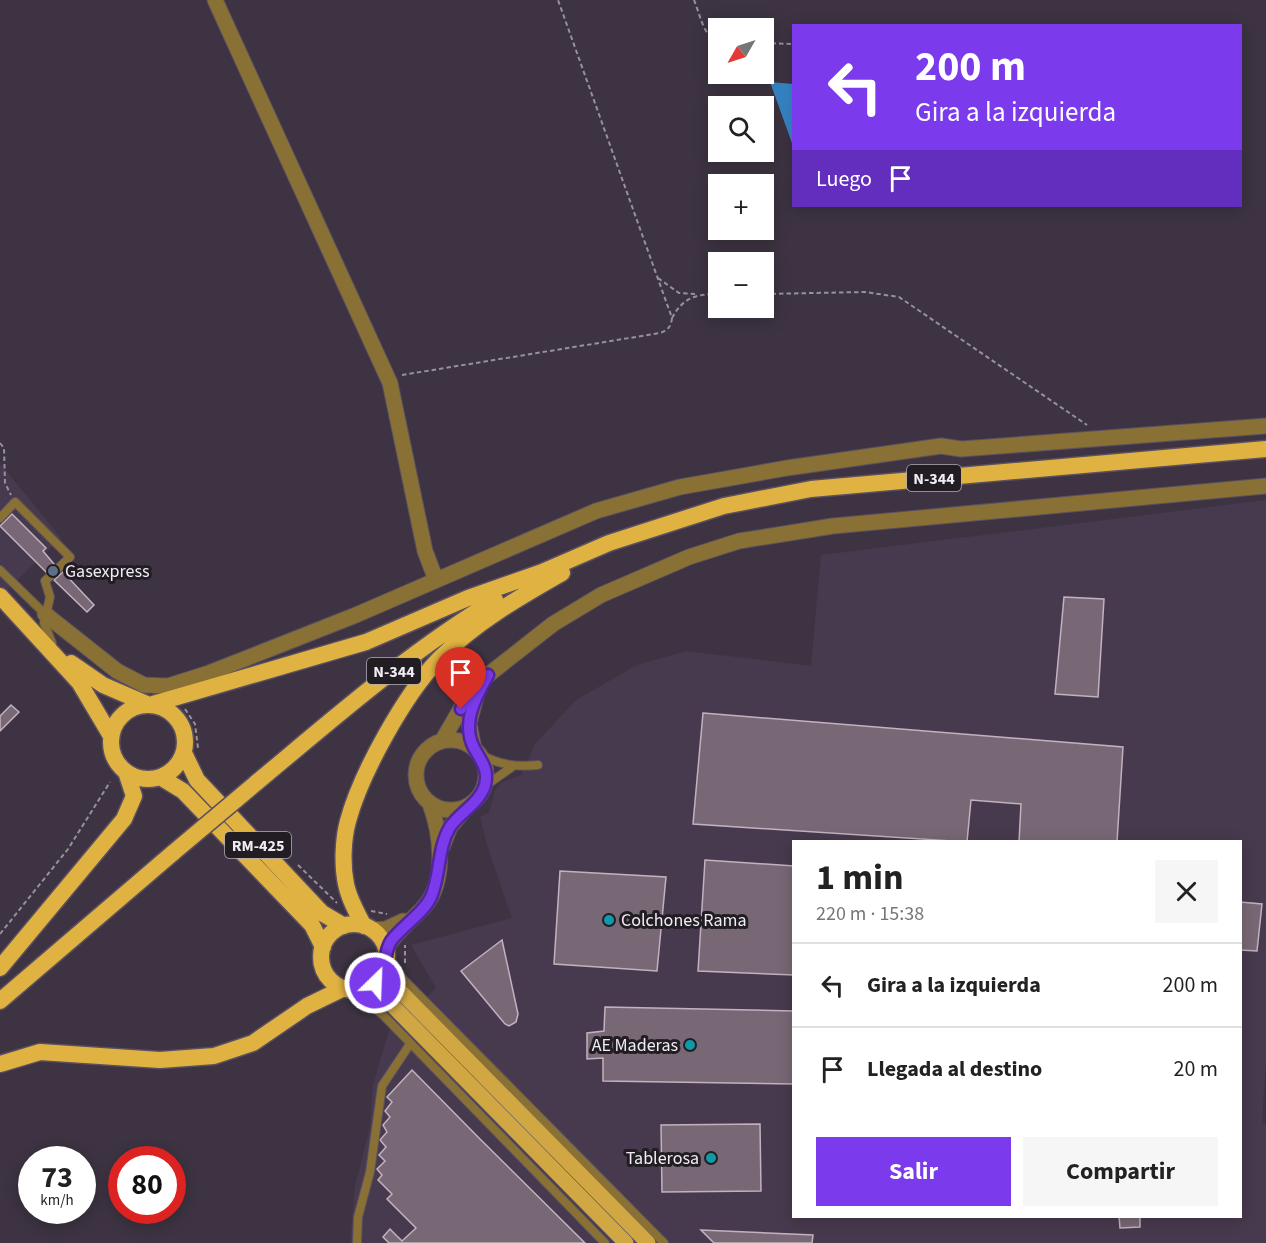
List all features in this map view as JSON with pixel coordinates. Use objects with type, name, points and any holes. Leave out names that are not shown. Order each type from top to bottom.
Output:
[{"type":"highway","name":"N-344","points":[[0,1001],[256,783],[395,670],[463,620],[542,572],[609,543],[724,506],[811,489],[1266,449]]},
{"type":"highway","points":[[0,1064],[40,1052],[160,1060],[214,1056],[253,1043],[315,1001],[355,988],[381,976],[386,957],[369,928],[354,909],[346,885],[344,860],[348,821],[366,775],[415,688],[438,660],[493,613],[590,558],[609,543]]},
{"type":"highway","points":[[111,736],[119,717],[127,710],[366,642],[468,598],[542,572]]},
{"type":"highway","points":[[0,596],[52,649],[79,682],[111,736],[113,756],[126,772],[134,796],[124,819],[0,968]]},
{"type":"highway","points":[[52,649],[103,685],[173,713],[180,722],[186,742],[184,753],[171,772],[149,779],[126,772]]},
{"type":"highway","name":"RM-425","points":[[184,753],[197,780],[322,913],[344,926]]},
{"type":"highway","name":"RM-425","points":[[160,777],[183,791],[312,925],[323,947]]},
{"type":"highway","points":[[355,988],[335,984],[323,967],[323,947],[335,930],[344,926],[369,928]]},
{"type":"main road","points":[[386,957],[393,984],[648,1243]]},
{"type":"main road","points":[[355,988],[391,1004],[626,1243]]},
{"type":"street","points":[[215,0],[387,377],[425,551],[436,580]]},
{"type":"street","points":[[45,614],[127,677],[144,685],[168,686],[209,673],[325,628],[596,511],[680,487],[787,468],[941,446],[961,449],[1266,426]]},
{"type":"street","points":[[442,741],[466,698],[488,675],[552,624],[601,595],[689,557],[739,541],[833,526],[1266,486]]},
{"type":"street","points":[[439,853],[450,827],[481,794],[485,786],[484,764],[470,735],[470,714],[472,705],[488,675]]},
{"type":"street","points":[[386,957],[411,917],[430,898],[437,877],[439,853],[437,824],[430,804],[422,795],[416,774],[423,753],[442,741],[453,740],[477,751]]},
{"type":"street","points":[[430,804],[449,811],[468,806]]},
{"type":"street","points":[[369,928],[386,929],[411,917]]},
{"type":"lane","points":[[0,518],[15,502],[70,557],[45,581],[50,597],[45,614],[45,630],[52,649]]},
{"type":"lane","points":[[0,570],[45,614]]},
{"type":"lane","points":[[477,751],[496,763],[512,767],[538,765]]},
{"type":"lane","points":[[485,786],[512,767]]},
{"type":"lane","points":[[386,957],[403,979],[664,1243]]},
{"type":"lane","points":[[355,988],[605,1243]]},
{"type":"lane","points":[[357,1243],[358,1217],[370,1172],[382,1086],[410,1044]]},
{"type":"path","points":[[558,0],[672,318]]},
{"type":"path","points":[[694,0],[708,34]]},
{"type":"path","points":[[774,43],[792,44]]},
{"type":"path","points":[[658,278],[679,293],[708,294]]},
{"type":"path","points":[[774,294],[865,292],[899,297],[1095,431],[1096,440]]},
{"type":"path","points":[[387,377],[660,333],[668,330],[672,318],[683,302],[695,294]]},
{"type":"path","points":[[0,443],[4,448],[5,483],[15,502]]},
{"type":"path","points":[[0,934],[68,849],[110,782]]},
{"type":"path","points":[[354,909],[392,914]]},
{"type":"path","points":[[405,944],[403,958],[406,966]]},
{"type":"shaded area","points":[[0,463],[61,538],[6,591],[0,585]]},
{"type":"shaded area","points":[[1266,500],[1266,1061],[1262,1123],[1266,1124],[1266,1243],[350,1243],[355,1186],[370,1127],[373,1085],[389,1031],[436,988],[411,945],[512,918],[480,817],[489,812],[495,790],[501,783],[521,775],[535,744],[576,700],[637,665],[686,651],[811,666],[821,555]]},
{"type":"water","points":[[771,84],[792,84],[792,143]]},
{"type":"building","points":[[12,514],[46,548],[43,551],[54,564],[46,572],[0,526]]},
{"type":"building","points":[[63,572],[94,605],[87,612],[54,580]]},
{"type":"building","points":[[1064,597],[1104,599],[1098,697],[1055,694]]},
{"type":"building","points":[[11,705],[19,712],[0,731],[0,716]]},
{"type":"building","points":[[703,713],[1123,747],[1117,840],[1019,840],[1021,804],[971,800],[967,840],[693,824]]},
{"type":"building","points":[[705,860],[792,866],[792,975],[698,971]]},
{"type":"building","name":"Colchones Rama","points":[[560,871],[666,877],[657,971],[554,964]]},
{"type":"building","points":[[1242,902],[1262,904],[1257,951],[1242,950]]},
{"type":"building","points":[[502,940],[518,1014],[516,1022],[509,1026],[461,971]]},
{"type":"building","name":"AE Maderas","points":[[605,1007],[792,1011],[792,1084],[603,1081],[603,1058],[587,1059],[587,1033],[604,1031]]},
{"type":"building","points":[[412,1070],[585,1243],[389,1243],[383,1237],[390,1229],[402,1241],[416,1228],[387,1199],[392,1194],[378,1180],[382,1175],[377,1169],[385,1161],[379,1155],[386,1147],[380,1140],[387,1132],[383,1125],[390,1117],[385,1111],[392,1102],[387,1097]]},
{"type":"building","name":"Tablerosa","points":[[760,1124],[761,1191],[662,1192],[661,1125]]},
{"type":"building","points":[[1119,1218],[1140,1218],[1140,1227],[1120,1228]]},
{"type":"building","points":[[701,1230],[813,1235],[812,1243],[714,1243]]},
{"type":"place","name":"Gasexpress","points":[[53,571]]},
{"type":"place","name":"Colchones Rama","points":[[609,920]]},
{"type":"place","name":"AE Maderas","points":[[690,1045]]},
{"type":"place","name":"Tablerosa","points":[[711,1158]]},
{"type":"route","points":[[375,983],[387,962],[386,948],[400,928],[430,898],[437,877],[439,853],[450,827],[468,806],[476,801],[485,786],[484,764],[474,748],[469,723],[472,705],[488,675],[466,698],[461,709]]}]
